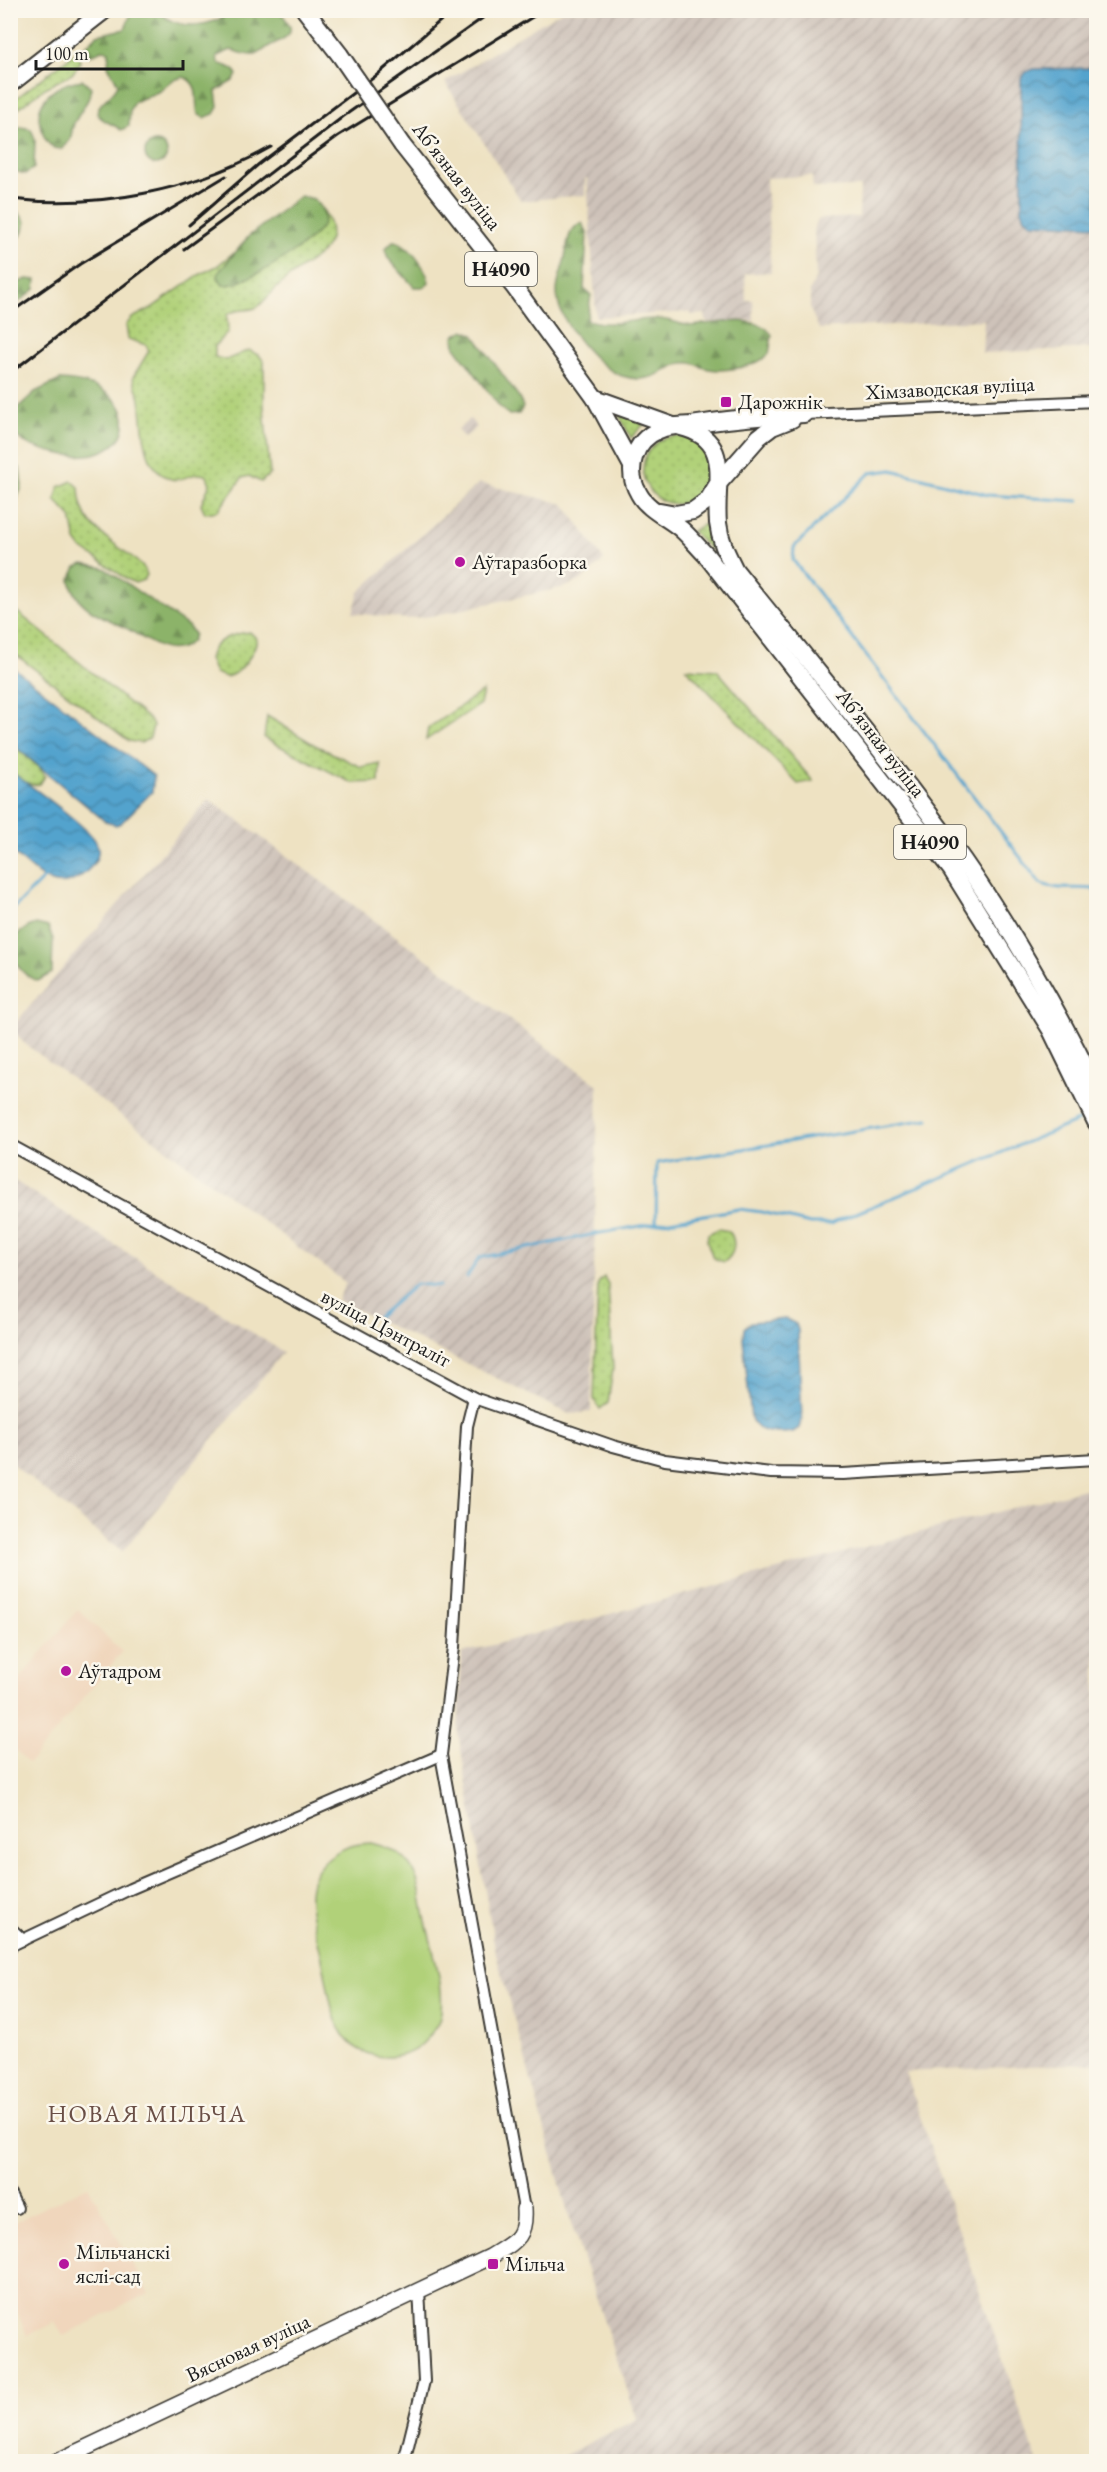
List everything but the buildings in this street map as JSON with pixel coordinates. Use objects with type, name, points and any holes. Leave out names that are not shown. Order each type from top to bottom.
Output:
[{"type":"main road","points":[[10,84],[105,10]]},
{"type":"main road","name":"Абʼязная вуліца","points":[[305,10],[402,145],[516,288],[595,398]]},
{"type":"main road","name":"Н4090","points":[[595,398],[704,437],[713,447],[720,472],[717,485]]},
{"type":"main road","name":"Н4090","points":[[595,398],[632,466],[633,482],[640,497],[658,511]]},
{"type":"main road","points":[[632,466],[635,454],[645,439],[661,429],[729,419],[804,414]]},
{"type":"main road","points":[[658,511],[676,514],[693,511],[708,500],[717,485],[759,437],[772,427],[804,414]]},
{"type":"main road","name":"Абʼязная вуліца","points":[[717,485],[718,523],[722,545],[735,570],[862,728],[963,861],[1028,960],[1096,1088]]},
{"type":"main road","name":"Абʼязная вуліца","points":[[658,511],[706,555],[951,869],[1051,1030],[1096,1122]]},
{"type":"street","name":"Хімзаводская вуліца","points":[[804,414],[1096,401]]},
{"type":"street","name":"вуліца Цэнтраліт","points":[[10,1145],[474,1398],[613,1446],[665,1460],[771,1473],[843,1474],[1096,1459]]},
{"type":"street","points":[[474,1398],[467,1426],[454,1647],[441,1755],[524,2210]]},
{"type":"street","points":[[10,1946],[239,1841],[441,1755]]},
{"type":"street","points":[[10,1928],[23,1940]]},
{"type":"street","points":[[10,2194],[17,2208]]},
{"type":"street","name":"Вясновая вуліца","points":[[56,2462],[490,2257],[523,2233],[524,2210]]},
{"type":"street","points":[[404,2462],[424,2381],[419,2290]]},
{"type":"shaded area","points":[[562,11],[1096,11],[1096,348],[982,353],[984,320],[819,329],[810,309],[810,291],[816,277],[814,227],[819,219],[859,217],[860,187],[813,188],[812,176],[766,178],[771,272],[745,274],[746,300],[753,300],[754,320],[706,322],[705,314],[691,315],[691,312],[596,317],[587,178],[585,179],[585,195],[521,201],[445,82]]},
{"type":"shaded area","points":[[470,419],[477,427],[464,438],[457,430]]},
{"type":"shaded area","name":"Аўтаразборка","points":[[479,483],[564,504],[604,560],[581,580],[565,587],[431,616],[407,619],[353,613],[359,592]]},
{"type":"shaded area","points":[[209,799],[598,1085],[591,1412],[569,1414],[337,1300],[346,1283],[24,1043],[11,1028]]},
{"type":"shaded area","points":[[10,1178],[283,1352],[122,1552],[11,1463]]},
{"type":"shaded area","points":[[1096,1486],[1096,2063],[905,2072],[1037,2461],[560,2461],[559,2458],[637,2419],[570,2220],[496,1954],[458,1733],[462,1653]]},
{"type":"shaded area","name":"Аўтадром","points":[[78,1609],[122,1652],[29,1763],[11,1746],[11,1690]]},
{"type":"shaded area","points":[[88,2186],[149,2293],[63,2336],[55,2322],[27,2336],[11,2297],[11,2224]]},
{"type":"green space","points":[[132,11],[160,11],[174,22],[194,25],[214,21],[229,11],[279,11],[289,23],[290,32],[255,55],[231,50],[217,56],[218,63],[234,69],[237,75],[233,81],[216,91],[218,107],[214,114],[204,118],[198,114],[195,89],[193,84],[184,77],[173,80],[160,91],[134,102],[130,110],[129,126],[121,130],[97,113],[118,84],[108,66],[109,51],[102,50],[89,56],[83,53],[83,49],[97,35],[125,29]]},
{"type":"green space","points":[[74,54],[79,57],[80,63],[72,74],[45,88],[11,114],[11,102]]},
{"type":"green space","points":[[83,80],[91,87],[89,98],[74,123],[70,140],[61,149],[54,148],[42,131],[39,115],[41,107],[50,93],[57,88]]},
{"type":"green space","points":[[21,127],[31,129],[35,139],[34,168],[25,174],[11,170],[11,132]]},
{"type":"green space","points":[[156,142],[164,145],[167,153],[164,161],[156,164],[148,161],[145,153],[148,145]]},
{"type":"green space","points":[[300,196],[314,199],[322,210],[324,220],[318,232],[293,252],[260,272],[245,280],[223,285],[218,277],[219,272],[249,236]]},
{"type":"green space","points":[[319,204],[331,229],[330,239],[325,248],[280,284],[258,307],[227,315],[228,332],[215,346],[215,357],[226,360],[249,350],[260,356],[264,362],[264,407],[270,474],[261,482],[249,476],[242,478],[218,511],[205,513],[201,504],[210,484],[207,476],[197,474],[176,480],[171,479],[161,473],[149,455],[143,433],[139,397],[133,377],[149,351],[146,345],[128,339],[126,325],[132,318],[150,309],[197,276],[217,266],[233,253],[218,277],[223,285],[289,255],[305,244],[317,231],[322,218]]},
{"type":"green space","points":[[11,210],[18,212],[26,222],[21,236],[11,242]]},
{"type":"green space","points":[[582,223],[587,233],[584,289],[591,295],[587,320],[615,323],[664,319],[692,326],[750,322],[766,328],[772,335],[769,354],[757,362],[732,369],[716,370],[683,363],[654,376],[634,379],[612,371],[580,342],[559,304],[557,288],[569,237],[573,229]]},
{"type":"green space","points":[[393,241],[404,246],[420,263],[429,282],[425,287],[414,287],[388,258],[385,249]]},
{"type":"green space","points":[[27,279],[36,280],[35,289],[11,308],[11,285]]},
{"type":"green space","points":[[464,330],[474,335],[519,397],[523,407],[519,414],[509,415],[499,406],[455,347],[454,336]]},
{"type":"green space","points":[[60,380],[90,385],[110,396],[121,410],[124,425],[118,440],[104,450],[82,455],[40,449],[15,435],[11,430],[12,413],[35,392]]},
{"type":"green space","points":[[617,411],[644,424],[631,438]]},
{"type":"green space","points":[[677,436],[690,439],[701,446],[708,457],[711,470],[708,483],[701,494],[690,501],[677,504],[664,501],[653,494],[646,483],[643,470],[646,457],[653,446],[664,439]]},
{"type":"green space","points":[[11,460],[20,468],[22,487],[11,512]]},
{"type":"green space","points":[[72,481],[79,487],[85,515],[92,525],[144,568],[147,575],[144,580],[135,583],[127,579],[81,548],[76,541],[71,517],[55,500],[59,487]]},
{"type":"green space","points":[[710,521],[716,546],[710,549],[692,531]]},
{"type":"green space","points":[[83,564],[104,568],[188,626],[194,634],[192,641],[177,649],[162,648],[95,613],[79,600],[70,580],[76,567]]},
{"type":"green space","points":[[10,606],[150,720],[153,726],[150,738],[141,743],[129,741],[11,651]]},
{"type":"green space","points":[[250,632],[257,639],[253,651],[242,668],[226,677],[215,673],[209,659],[211,652],[219,642],[230,636]]},
{"type":"green space","points":[[686,668],[717,670],[813,781],[798,784]]},
{"type":"green space","points":[[483,691],[480,704],[426,740],[428,728]]},
{"type":"green space","points":[[267,716],[315,745],[361,767],[380,763],[379,782],[352,783],[264,738]]},
{"type":"green space","points":[[10,743],[40,768],[45,776],[40,784],[28,783],[11,771]]},
{"type":"green space","points":[[36,924],[48,927],[53,939],[52,973],[38,981],[21,969],[12,951],[14,937]]},
{"type":"green space","points":[[718,1229],[729,1231],[734,1243],[731,1256],[724,1262],[713,1258],[707,1241],[708,1234]]},
{"type":"green space","points":[[604,1277],[608,1284],[613,1368],[608,1403],[600,1409],[594,1399],[598,1283]]},
{"type":"green space","points":[[371,1843],[400,1855],[415,1875],[441,1988],[440,2016],[433,2032],[415,2050],[393,2057],[381,2057],[358,2049],[342,2033],[332,2008],[310,1901],[314,1876],[328,1858],[348,1847]]},
{"type":"water","points":[[1096,68],[1096,226],[1031,223],[1025,218],[1022,210],[1021,79],[1026,72],[1034,69]]},
{"type":"water","points":[[10,665],[154,776],[152,792],[121,823],[116,825],[106,822],[11,743]]},
{"type":"water","points":[[10,771],[70,816],[96,842],[97,858],[91,867],[79,877],[69,882],[49,881],[11,851]]},
{"type":"water","points":[[786,1319],[796,1324],[798,1330],[802,1418],[799,1428],[793,1432],[775,1433],[758,1428],[751,1418],[743,1339],[744,1328],[751,1322]]},
{"type":"waterway","points":[[1079,501],[988,495],[892,470],[870,473],[794,547],[793,560],[1040,883],[1059,888],[1094,889],[1096,894]]},
{"type":"waterway","points":[[10,912],[47,875]]},
{"type":"waterway","points":[[656,1223],[657,1163],[928,1119]]},
{"type":"waterway","points":[[467,1277],[479,1258],[600,1233],[739,1209],[762,1212],[810,1224],[830,1224],[1080,1120]]},
{"type":"waterway","points":[[378,1317],[416,1284],[440,1286]]},
{"type":"railway","points":[[189,225],[259,164],[377,75],[453,10]]},
{"type":"railway","points":[[10,373],[344,116],[494,10]]},
{"type":"railway","points":[[184,249],[338,136],[544,10]]},
{"type":"railway","points":[[10,199],[77,201],[111,199],[145,193],[210,175],[271,147]]},
{"type":"railway","points":[[10,313],[80,264],[226,176]]},
{"type":"place","name":"Дарожнік","points":[[726,402]]},
{"type":"place","name":"Аўтаразборка","points":[[460,562]]},
{"type":"place","name":"Аўтадром","points":[[66,1671]]},
{"type":"place","name":"Мільчанскі яслі-сад","points":[[64,2264]]},
{"type":"place","name":"Мільча","points":[[493,2264]]},
{"type":"district","name":"НОВАЯ МІЛЬЧА","points":[[147,2114]]}]
